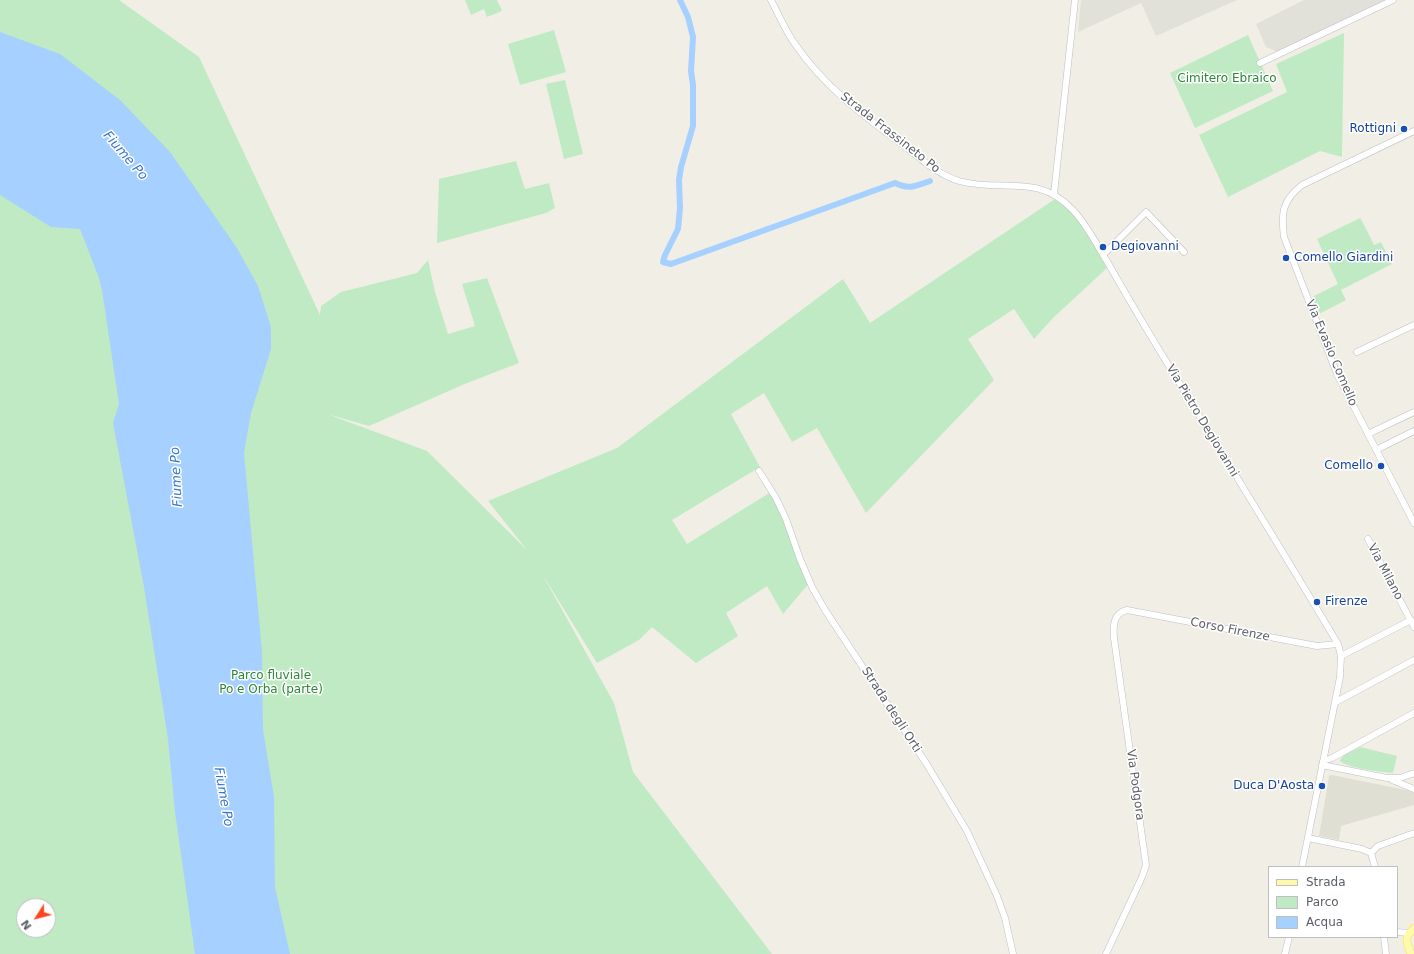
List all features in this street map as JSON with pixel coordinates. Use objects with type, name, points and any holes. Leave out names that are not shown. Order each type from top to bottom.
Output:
[{"type":"main road","points":[[1411,931],[1406,940],[1411,954]]},
{"type":"street","name":"Strada Frassineto Po","points":[[771,0],[794,43],[813,69],[827,84],[866,117],[945,176],[970,184],[1032,186],[1054,194]]},
{"type":"street","points":[[1054,194],[1075,0]]},
{"type":"street","points":[[1260,63],[1393,0]]},
{"type":"street","name":"Via Evasio Comello","points":[[1414,130],[1302,185],[1286,200],[1282,222],[1284,237],[1337,374],[1414,523]]},
{"type":"street","name":"Via Pietro Degiovanni","points":[[1054,194],[1080,218],[1156,346],[1338,644],[1341,656],[1341,670],[1336,702],[1322,763],[1302,866]]},
{"type":"street","points":[[1103,255],[1146,212],[1184,252]]},
{"type":"street","points":[[1356,352],[1414,325]]},
{"type":"street","points":[[1368,434],[1414,412]]},
{"type":"street","points":[[1376,450],[1414,431]]},
{"type":"street","name":"Strada degli Orti","points":[[759,471],[776,498],[786,519],[800,559],[812,587],[825,610],[926,763],[967,831],[997,896],[1005,918],[1013,954]]},
{"type":"street","name":"Via Milano","points":[[1368,539],[1414,627]]},
{"type":"street","name":"Corso Firenze","points":[[1123,611],[1127,610],[1316,646],[1338,644]]},
{"type":"street","name":"Via Podgora","points":[[1106,954],[1142,877],[1146,865],[1114,638],[1114,620],[1117,615],[1123,611]]},
{"type":"street","points":[[1341,656],[1411,620]]},
{"type":"street","points":[[1336,702],[1414,660]]},
{"type":"street","points":[[1322,763],[1414,713]]},
{"type":"street","points":[[1322,763],[1387,778],[1414,789]]},
{"type":"street","points":[[1387,778],[1400,778],[1414,773]]},
{"type":"street","points":[[1371,852],[1378,846],[1414,832]]},
{"type":"street","points":[[1308,838],[1371,852]]},
{"type":"street","points":[[1371,852],[1375,866]]},
{"type":"street","points":[[1398,932],[1411,931]]},
{"type":"street","points":[[1285,954],[1288,938]]},
{"type":"street","points":[[1384,938],[1386,954]]},
{"type":"shaded area","points":[[1081,0],[1237,0],[1156,36],[1141,3],[1078,32]]},
{"type":"shaded area","points":[[1304,0],[1385,0],[1278,52],[1266,47],[1256,24]]},
{"type":"shaded area","points":[[1332,775],[1406,790],[1414,793],[1414,805],[1341,826],[1339,840],[1319,836],[1329,776]]},
{"type":"green space","name":"Parco fluviale Po e Orba (parte)","points":[[0,0],[119,0],[199,57],[320,315],[321,306],[341,292],[417,273],[428,260],[435,292],[448,334],[475,326],[462,284],[487,278],[519,363],[467,383],[369,426],[327,414],[427,451],[527,550],[488,501],[617,448],[843,279],[870,323],[1055,199],[1079,221],[1107,268],[1053,318],[1034,339],[1014,309],[968,339],[994,380],[866,513],[817,428],[792,442],[764,393],[731,414],[760,467],[672,520],[687,544],[771,492],[810,582],[783,614],[767,586],[726,613],[738,636],[696,663],[652,627],[639,640],[597,663],[541,572],[614,703],[633,772],[772,954],[0,954]]},
{"type":"green space","points":[[465,0],[497,0],[502,11],[487,17],[484,9],[471,15]]},
{"type":"green space","points":[[554,30],[566,72],[520,85],[508,44]]},
{"type":"green space","points":[[1344,33],[1342,157],[1320,151],[1228,197],[1199,135],[1287,92],[1276,64]]},
{"type":"green space","name":"Cimitero Ebraico","points":[[1248,35],[1273,91],[1195,128],[1170,73]]},
{"type":"green space","points":[[565,80],[583,154],[564,159],[546,84]]},
{"type":"green space","points":[[516,161],[525,189],[549,183],[555,208],[546,213],[437,243],[439,179]]},
{"type":"green space","points":[[1360,218],[1374,245],[1381,242],[1392,264],[1341,290],[1346,300],[1319,314],[1312,297],[1338,284],[1317,239]]},
{"type":"green space","points":[[1360,747],[1397,756],[1393,773],[1357,768],[1340,761],[1345,755]]},
{"type":"water","name":"Fiume Po","points":[[0,32],[60,54],[120,100],[170,152],[237,248],[258,286],[271,327],[271,349],[251,413],[244,453],[262,652],[263,730],[274,797],[275,887],[290,954],[195,954],[175,812],[168,739],[144,587],[113,423],[119,404],[102,290],[99,278],[80,229],[51,227],[0,195]]},
{"type":"waterway","points":[[680,0],[688,17],[693,37],[691,71],[693,85],[693,126],[681,167],[679,180],[680,208],[678,229],[663,262],[671,264],[895,183],[909,187],[930,181]]},
{"type":"place","name":"Rottigni","points":[[1404,129]]},
{"type":"place","name":"Degiovanni","points":[[1103,247]]},
{"type":"place","name":"Comello Giardini","points":[[1286,258]]},
{"type":"place","name":"Comello","points":[[1381,466]]},
{"type":"place","name":"Firenze","points":[[1317,602]]},
{"type":"place","name":"Duca D'Aosta","points":[[1322,786]]}]
